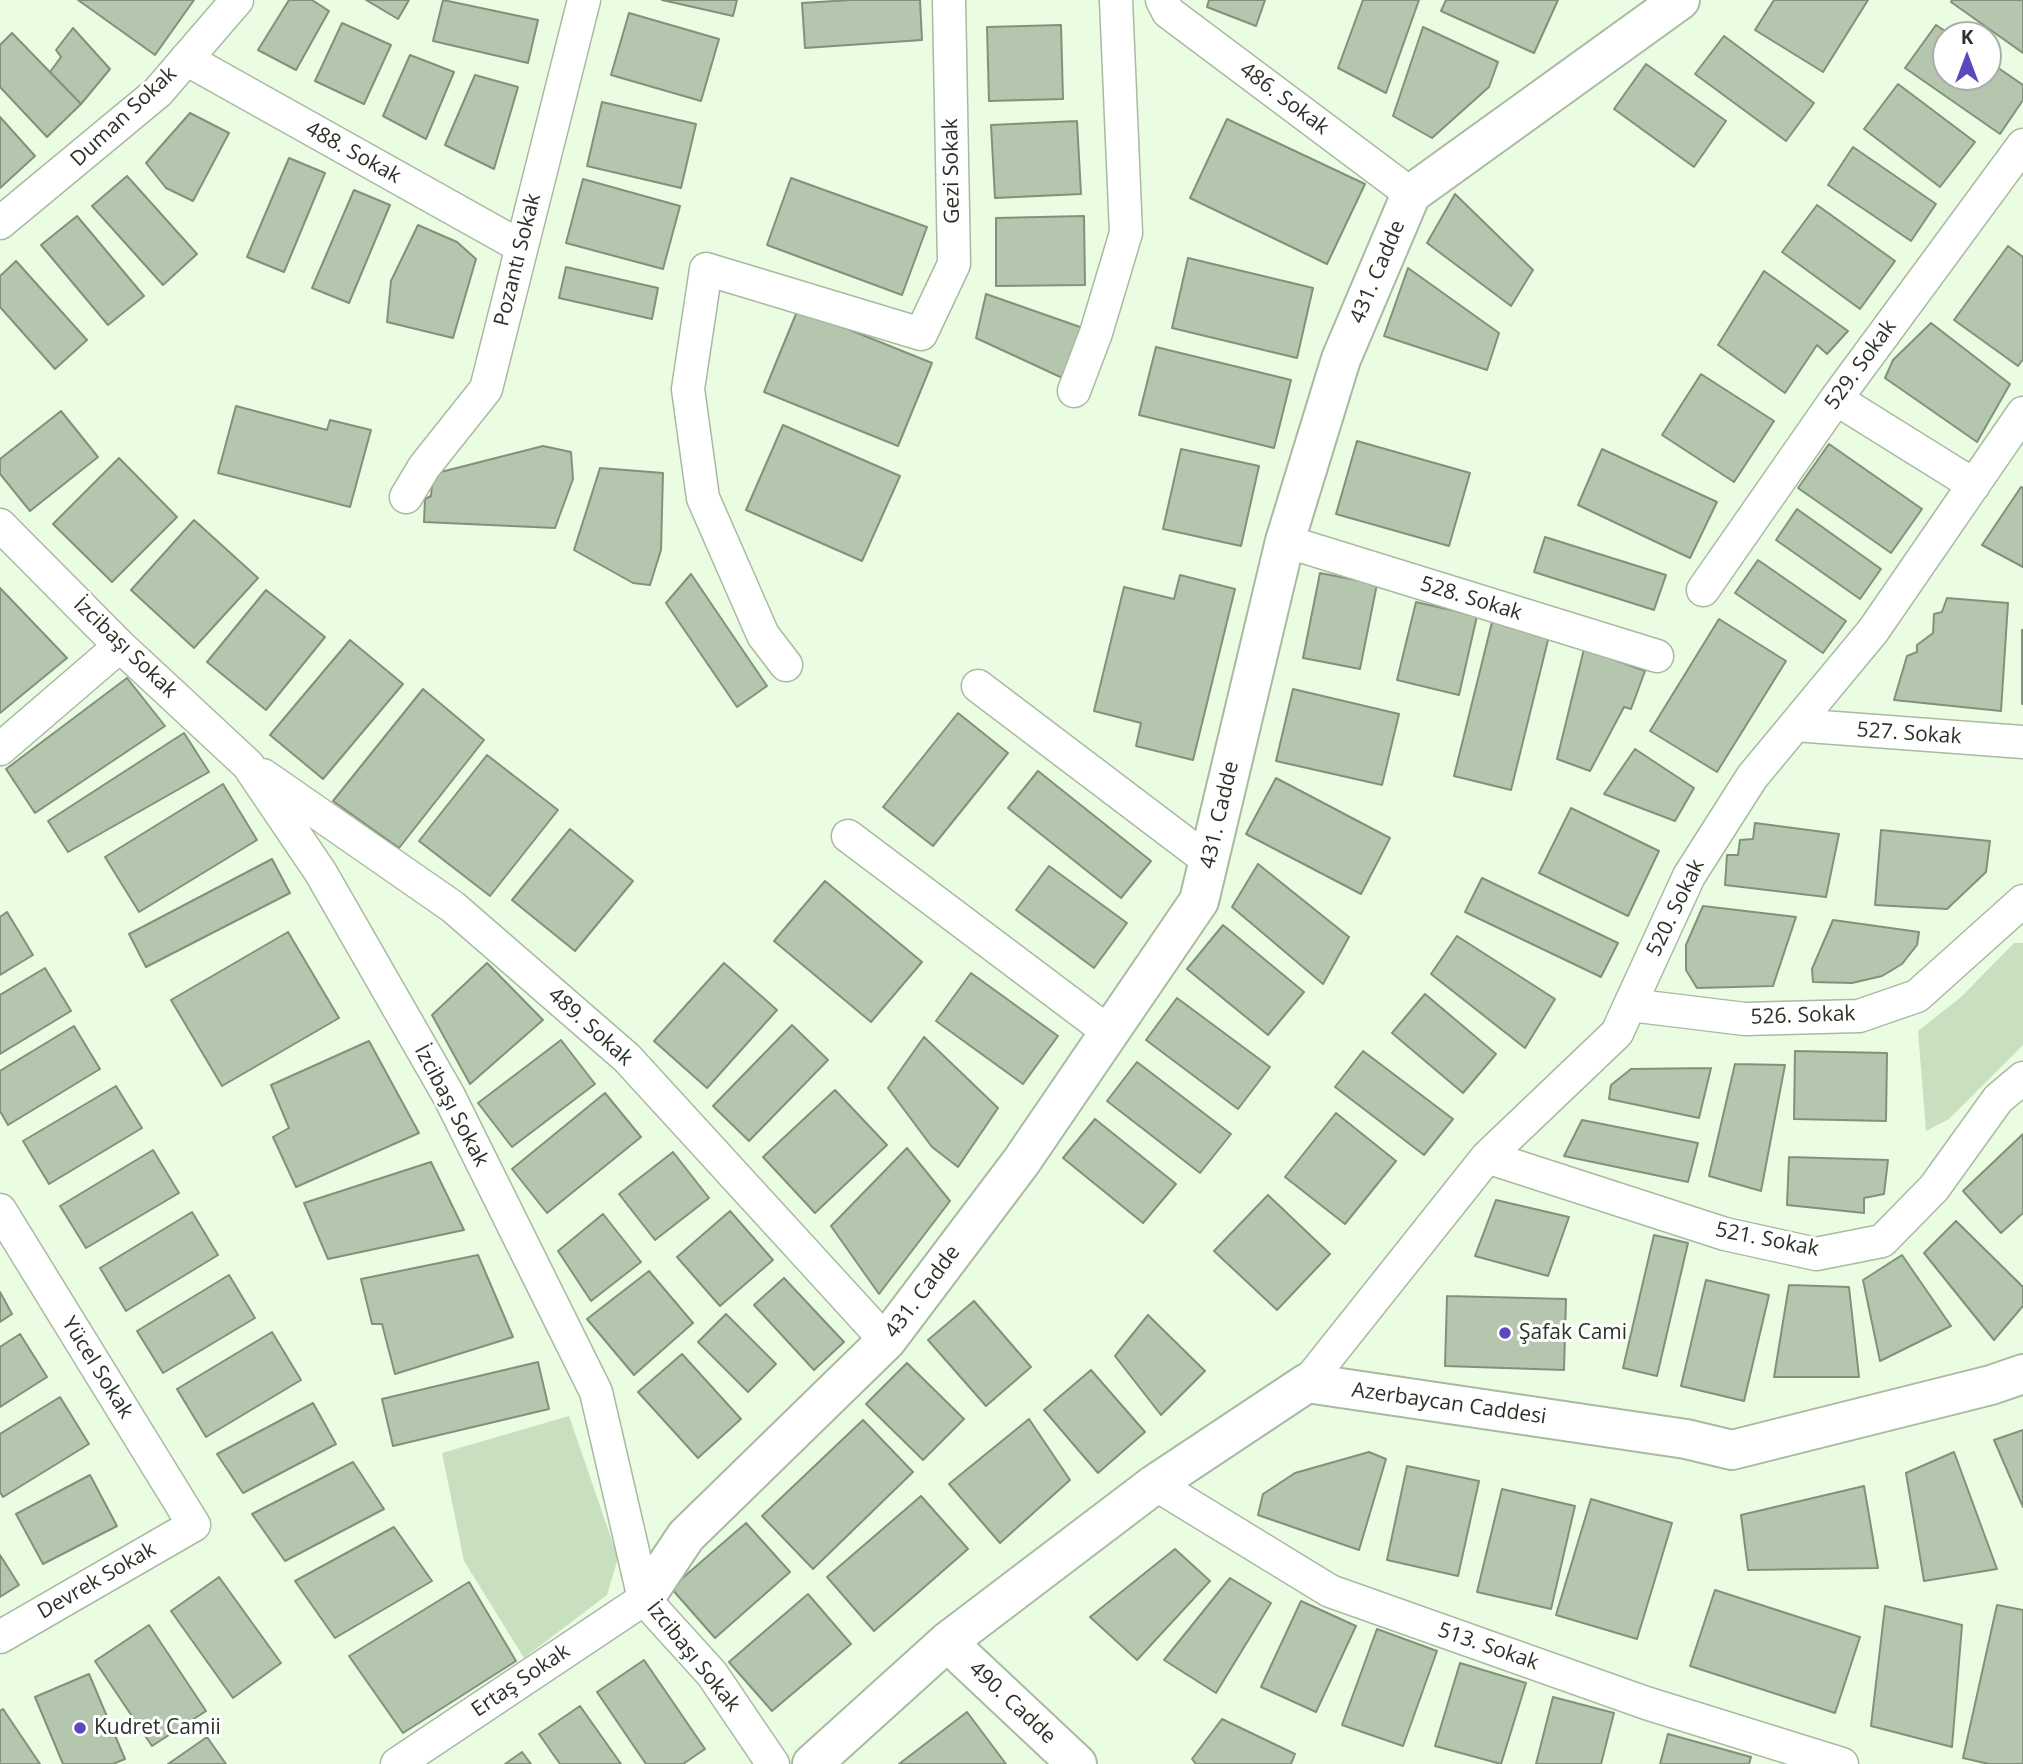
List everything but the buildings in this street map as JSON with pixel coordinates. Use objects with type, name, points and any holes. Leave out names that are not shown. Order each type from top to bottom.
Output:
[{"type":"street","name":"Duman Sokak","points":[[0,223],[158,92],[237,0]]},
{"type":"street","name":"Pozantı Sokak","points":[[405,497],[424,467],[486,389],[584,0]]},
{"type":"street","name":"Gezi Sokak","points":[[786,665],[763,635],[703,498],[688,389],[706,269],[921,334],[954,264],[949,0]]},
{"type":"street","points":[[1074,391],[1096,333],[1126,233],[1116,0]]},
{"type":"street","name":"486. Sokak","points":[[1162,0],[1168,12],[1411,194]]},
{"type":"street","name":"431. Cadde","points":[[644,1599],[686,1536],[886,1341],[1021,1163],[1199,901],[1285,541],[1341,359],[1411,194],[1679,0]]},
{"type":"street","name":"488. Sokak","points":[[186,59],[520,246]]},
{"type":"street","name":"529. Sokak","points":[[1703,590],[1836,399],[2023,145]]},
{"type":"street","points":[[1836,399],[1974,485]]},
{"type":"street","name":"520. Sokak","points":[[1307,1383],[1487,1157],[1617,1033],[1689,876],[1752,776],[1873,631],[2023,413]]},
{"type":"street","name":"İzcibaşı Sokak","points":[[0,525],[120,646],[248,765],[321,873],[449,1096],[596,1392],[644,1599],[712,1674],[773,1764]]},
{"type":"street","name":"528. Sokak","points":[[1285,541],[1657,656]]},
{"type":"street","points":[[0,749],[120,646]]},
{"type":"street","points":[[978,686],[1209,861]]},
{"type":"street","name":"527. Sokak","points":[[1795,726],[2023,742]]},
{"type":"street","name":"489. Sokak","points":[[248,765],[453,907],[627,1058],[886,1341]]},
{"type":"street","points":[[848,836],[1110,1033]]},
{"type":"street","name":"526. Sokak","points":[[1629,1005],[1745,1019],[1859,1016],[1917,996],[2022,905]]},
{"type":"street","name":"521. Sokak","points":[[1487,1157],[1725,1234],[1816,1254],[1882,1241],[1934,1188],[1998,1099],[2023,1078]]},
{"type":"street","name":"Yücel Sokak","points":[[0,1210],[194,1525]]},
{"type":"street","name":"Azerbaycan Caddesi","points":[[1307,1383],[1686,1439],[1732,1450],[1991,1385],[2023,1374]]},
{"type":"street","points":[[812,1764],[947,1642],[1155,1484],[1307,1383]]},
{"type":"street","name":"513. Sokak","points":[[1155,1484],[1331,1591],[1646,1703],[1842,1764]]},
{"type":"street","name":"Devrek Sokak","points":[[0,1637],[194,1525]]},
{"type":"street","name":"Ertaş Sokak","points":[[397,1764],[644,1599]]},
{"type":"street","name":"490. Cadde","points":[[947,1642],[1077,1764]]},
{"type":"green space","points":[[2014,943],[2023,943],[2023,1045],[1949,1119],[1926,1131],[1918,1031],[1961,997]]},
{"type":"green space","points":[[569,1416],[618,1558],[607,1595],[524,1658],[464,1561],[442,1453]]},
{"type":"place","name":"Şafak Cami","points":[[1505,1333]]},
{"type":"place","name":"Kudret Camii","points":[[80,1728]]}]
